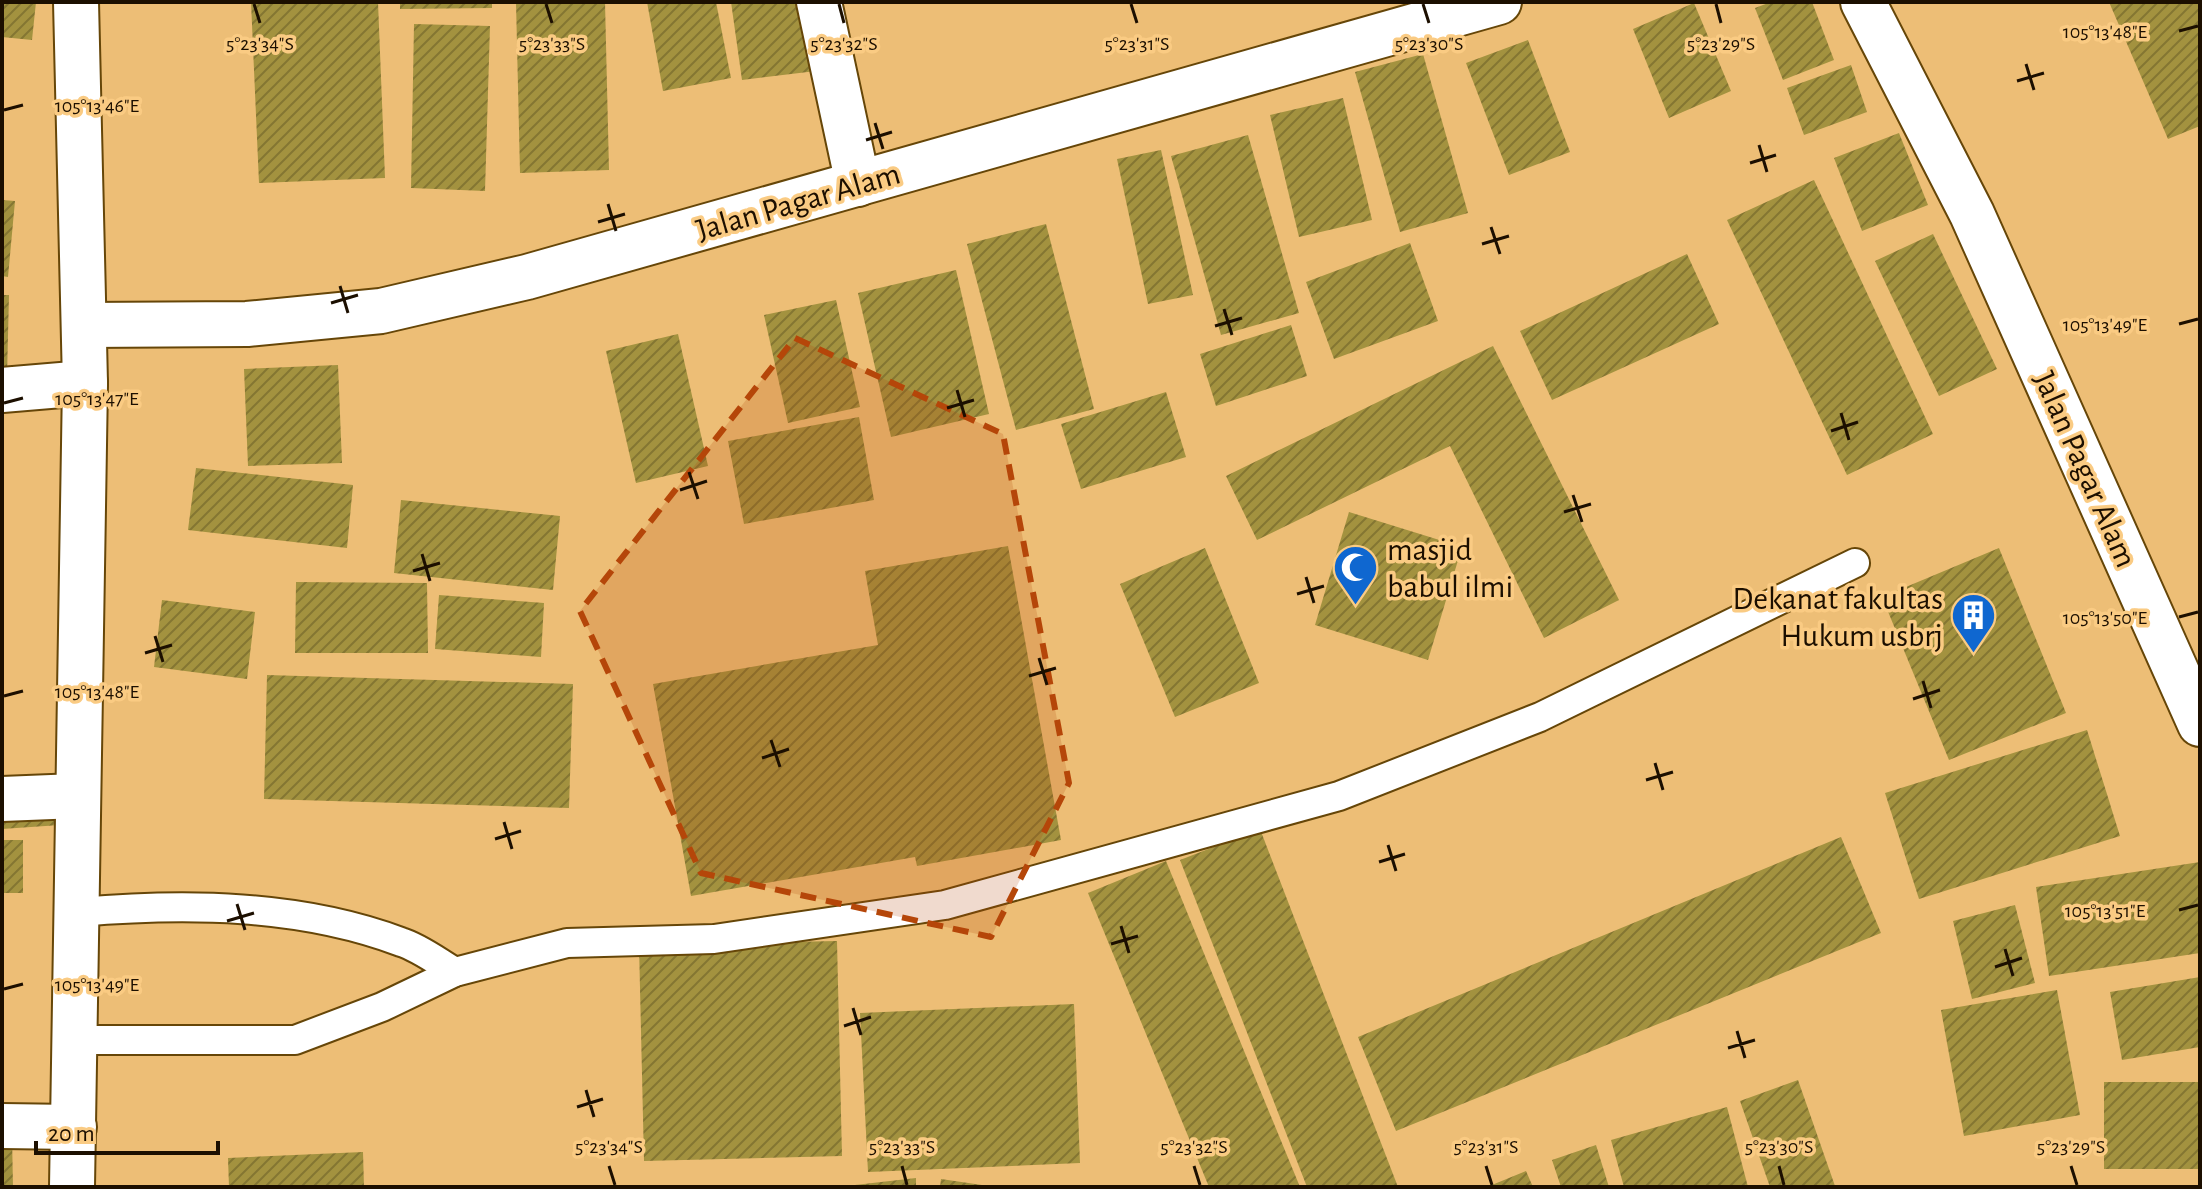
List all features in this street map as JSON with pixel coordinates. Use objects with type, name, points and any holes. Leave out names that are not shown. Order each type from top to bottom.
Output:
[{"type":"main road","points":[[72,1187],[79,912],[77,796],[85,383],[76,2]]},
{"type":"main road","points":[[819,2],[858,184]]},
{"type":"main road","name":"Jalan Pagar Alam","points":[[84,325],[247,324],[381,311],[527,277],[858,184],[1450,10],[1499,2]]},
{"type":"main road","name":"Jalan Pagar Alam","points":[[1863,2],[1972,214],[2200,724]]},
{"type":"main road","points":[[2,390],[85,383]]},
{"type":"main road","points":[[2,799],[77,796]]},
{"type":"main road","points":[[2,1126],[74,1127]]},
{"type":"lane","points":[[76,1040],[295,1040],[382,1007],[455,972],[567,943],[714,939],[945,905],[1339,796],[1540,717],[1855,563]]},
{"type":"lane","points":[[79,912],[271,910],[337,923],[404,942],[455,972]]},
{"type":"highlighted area","points":[[795,338],[1003,434],[1069,783],[991,937],[701,873],[580,611]]},
{"type":"building","points":[[2,2],[36,2],[32,40],[2,37]]},
{"type":"building","points":[[251,2],[378,2],[385,178],[259,183]]},
{"type":"building","points":[[400,2],[492,2],[492,8],[400,9]]},
{"type":"building","points":[[516,2],[605,2],[609,170],[520,173]]},
{"type":"building","points":[[647,2],[716,2],[731,78],[663,91]]},
{"type":"building","points":[[731,2],[806,2],[816,71],[742,80]]},
{"type":"building","points":[[1771,2],[1812,2],[1834,60],[1783,80],[1755,8]]},
{"type":"building","points":[[2109,2],[2200,2],[2200,126],[2168,139]]},
{"type":"building","points":[[1694,3],[1731,91],[1669,118],[1633,29]]},
{"type":"building","points":[[414,24],[490,26],[485,191],[411,188]]},
{"type":"building","points":[[1528,40],[1570,152],[1509,175],[1466,63]]},
{"type":"building","points":[[1423,54],[1468,213],[1400,232],[1355,72]]},
{"type":"building","points":[[1851,65],[1867,112],[1804,135],[1787,88]]},
{"type":"building","points":[[1343,98],[1372,220],[1299,237],[1270,115]]},
{"type":"building","points":[[1899,133],[1928,205],[1862,231],[1834,158]]},
{"type":"building","points":[[1248,135],[1299,313],[1221,335],[1171,156]]},
{"type":"building","points":[[1161,150],[1193,295],[1148,304],[1117,159]]},
{"type":"building","points":[[1814,180],[1933,434],[1847,475],[1727,220]]},
{"type":"building","points":[[2,200],[15,201],[8,277],[2,276]]},
{"type":"building","points":[[1046,224],[1094,409],[1016,430],[967,244]]},
{"type":"building","points":[[1933,234],[1997,369],[1939,396],[1875,261]]},
{"type":"building","points":[[1410,243],[1438,321],[1334,359],[1306,282]]},
{"type":"building","points":[[1687,254],[1719,324],[1552,400],[1520,331]]},
{"type":"building","points":[[956,270],[989,414],[891,437],[858,293]]},
{"type":"building","points":[[2,295],[9,295],[7,376],[2,376]]},
{"type":"building","points":[[836,300],[860,407],[788,423],[764,315]]},
{"type":"building","points":[[1291,325],[1307,376],[1216,406],[1200,354]]},
{"type":"building","points":[[678,334],[708,466],[636,483],[606,351]]},
{"type":"building","points":[[1493,346],[1619,600],[1544,638],[1450,446],[1257,540],[1226,476]]},
{"type":"building","points":[[338,365],[342,463],[248,466],[244,369]]},
{"type":"building","points":[[1166,392],[1186,457],[1081,489],[1061,424]]},
{"type":"building","points":[[859,417],[874,500],[744,524],[728,441]]},
{"type":"building","points":[[196,468],[353,485],[347,548],[188,530]]},
{"type":"building","points":[[401,500],[560,516],[553,590],[394,573]]},
{"type":"building","points":[[1349,512],[1462,547],[1428,660],[1315,625]]},
{"type":"building","points":[[1008,546],[1061,840],[917,866],[915,857],[691,896],[653,684],[878,645],[865,571]]},
{"type":"building","points":[[1205,548],[1259,683],[1175,717],[1120,584]]},
{"type":"building","name":"Dekanat fakultas Hukum usbrj","points":[[1999,548],[2066,713],[1949,760],[1882,597]]},
{"type":"building","points":[[296,582],[427,583],[428,653],[295,653]]},
{"type":"building","points":[[439,595],[544,603],[541,657],[435,649]]},
{"type":"building","points":[[162,600],[255,612],[247,679],[154,667]]},
{"type":"building","points":[[267,675],[573,684],[569,808],[264,799]]},
{"type":"building","points":[[2087,730],[2120,836],[1919,899],[1885,793]]},
{"type":"building","points":[[57,799],[60,825],[2,829],[2,804]]},
{"type":"building","points":[[1260,829],[1398,1187],[1307,1187],[1180,860]]},
{"type":"building","points":[[1841,837],[1881,933],[1396,1131],[1358,1037]]},
{"type":"building","points":[[2,840],[23,840],[23,893],[2,893]]},
{"type":"building","points":[[1166,861],[1300,1187],[1209,1187],[1088,893]]},
{"type":"building","points":[[2200,862],[2200,953],[2049,976],[2036,887]]},
{"type":"building","points":[[2015,905],[2035,983],[1972,999],[1953,921]]},
{"type":"building","points":[[837,941],[842,1156],[644,1161],[639,945]]},
{"type":"building","points":[[2200,977],[2200,1047],[2122,1060],[2110,992]]},
{"type":"building","points":[[2057,990],[2080,1115],[1964,1136],[1941,1010]]},
{"type":"building","points":[[1074,1004],[1080,1163],[868,1172],[860,1013]]},
{"type":"building","points":[[1798,1080],[1835,1186],[1832,1187],[1770,1187],[1740,1101]]},
{"type":"building","points":[[2104,1082],[2200,1082],[2200,1169],[2104,1169]]},
{"type":"building","points":[[1727,1107],[1748,1187],[1624,1187],[1611,1140]]},
{"type":"building","points":[[2,1135],[12,1135],[13,1187],[2,1187]]},
{"type":"building","points":[[1596,1145],[1609,1187],[1561,1187],[1552,1160]]},
{"type":"building","points":[[363,1152],[364,1187],[229,1187],[228,1158]]},
{"type":"building","points":[[1526,1171],[1533,1187],[1487,1187]]},
{"type":"building","points":[[916,1178],[916,1187],[855,1187],[855,1185]]},
{"type":"building","points":[[941,1179],[982,1185],[982,1187],[940,1187]]},
{"type":"place","name":"masjid babul ilmi","points":[[1356,606]]},
{"type":"place","name":"Dekanat fakultas Hukum usbrj","points":[[1974,655]]}]
